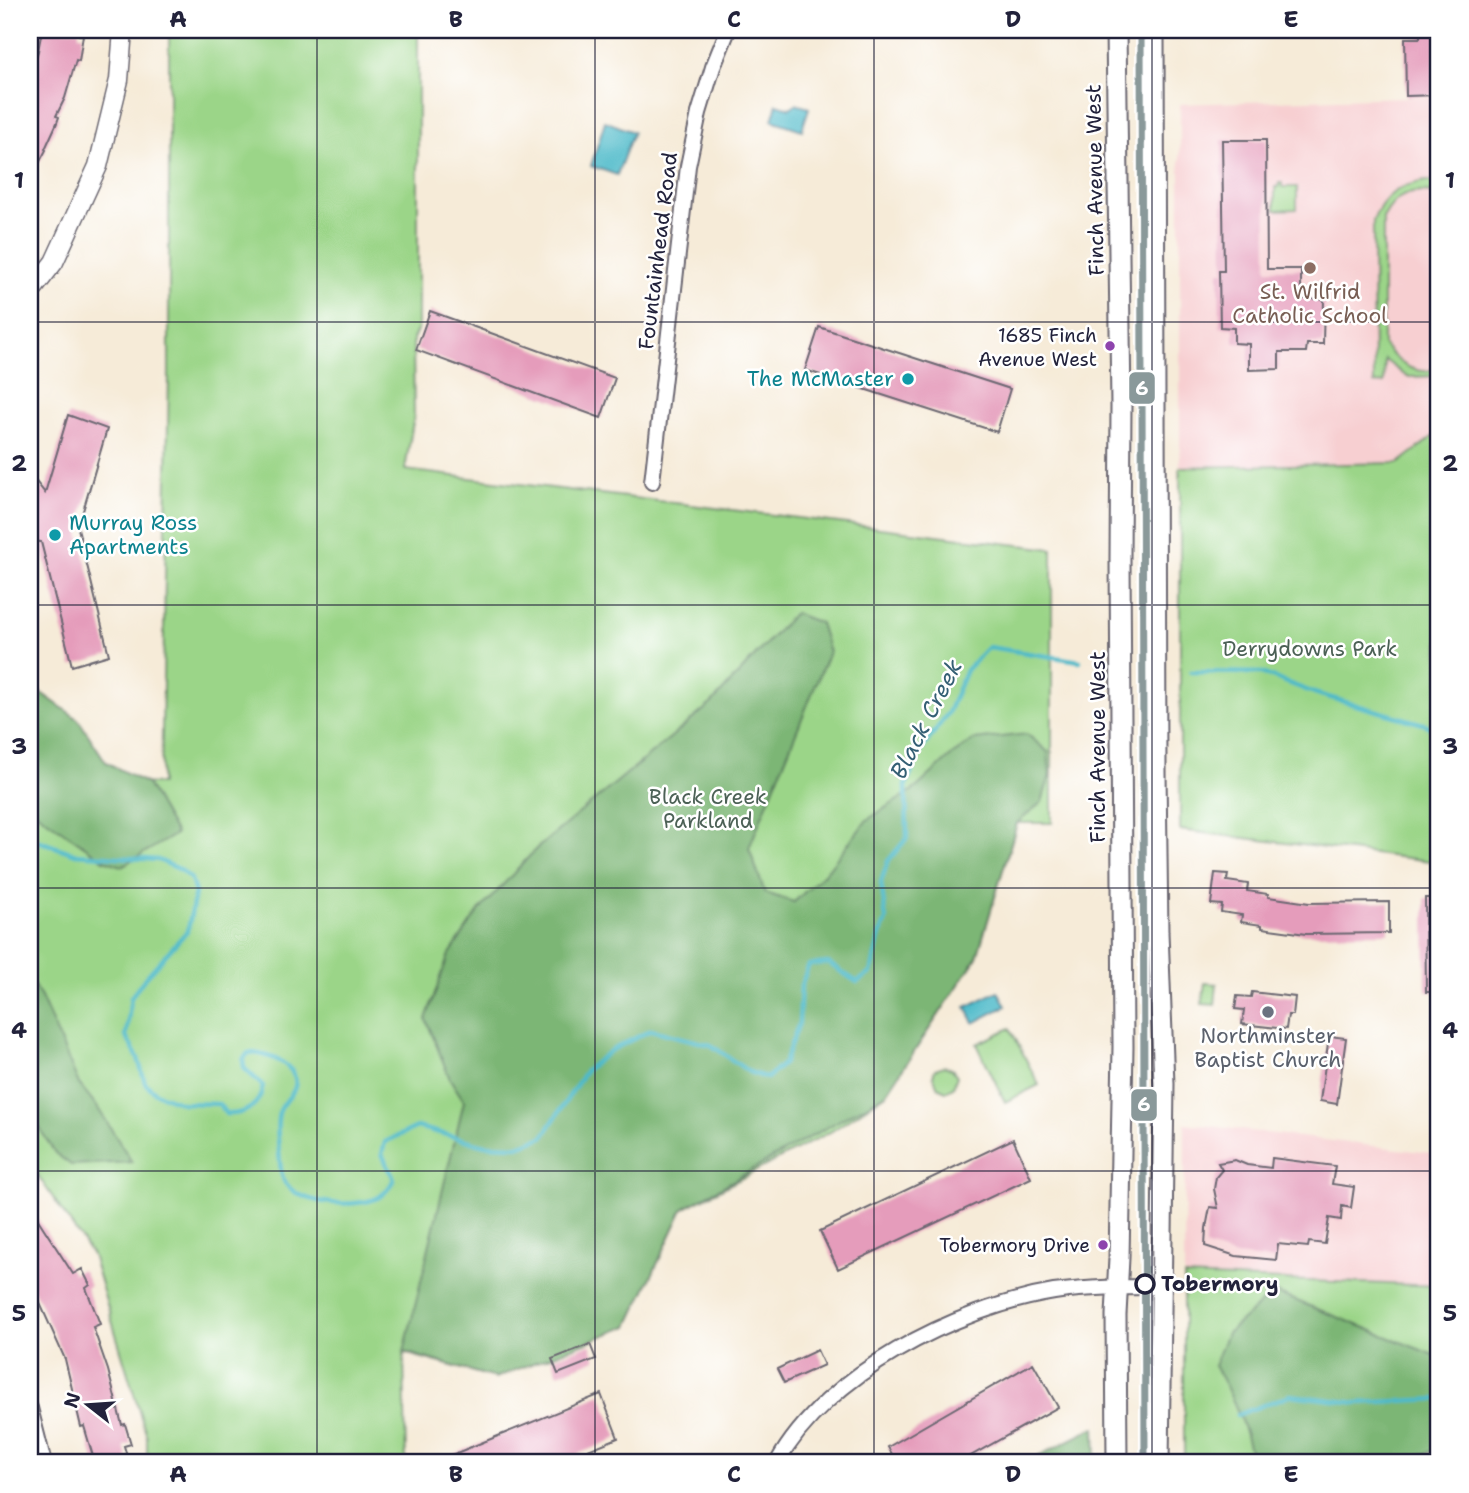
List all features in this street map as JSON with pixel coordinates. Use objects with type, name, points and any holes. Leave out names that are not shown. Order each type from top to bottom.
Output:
[{"type":"main road","name":"Finch Avenue West","points":[[1116,30],[1121,406],[1123,1047],[1117,1287],[1117,1463]]},
{"type":"main road","points":[[1154,30],[1156,758],[1158,932],[1164,1084],[1159,1463]]},
{"type":"street","points":[[117,30],[119,80]]},
{"type":"street","points":[[30,293],[54,262],[98,166],[119,80],[123,30]]},
{"type":"street","name":"Fountainhead Road","points":[[652,482],[688,166],[699,113],[728,30]]},
{"type":"street","points":[[777,1463],[796,1433],[829,1399],[863,1372],[924,1335],[973,1313],[1051,1293],[1117,1287],[1160,1287]]},
{"type":"street","points":[[30,1408],[44,1463]]},
{"type":"shaded area","name":"St. Wilfrid Catholic School","points":[[1439,96],[1439,432],[1399,463],[1180,467],[1180,104]]},
{"type":"shaded area","points":[[1185,1123],[1439,1154],[1439,1286],[1184,1276]]},
{"type":"green space","name":"Black Creek Parkland","points":[[169,30],[418,30],[418,328],[413,339],[414,416],[405,470],[1052,549],[1052,823],[1017,823],[977,957],[886,1094],[832,1131],[683,1209],[628,1326],[495,1378],[404,1353],[406,1463],[147,1463],[147,1437],[92,1255],[30,1164],[30,706],[108,782],[161,784],[169,373]]},
{"type":"green space","points":[[1426,181],[1439,182],[1439,193],[1420,192],[1406,195],[1394,202],[1383,218],[1383,344],[1394,357],[1415,370],[1439,367],[1439,376],[1407,377],[1385,360],[1384,383],[1374,384],[1373,221],[1382,204],[1393,193],[1408,185]]},
{"type":"green space","points":[[1279,183],[1282,183],[1282,187],[1297,187],[1297,209],[1275,210],[1275,187],[1278,187]]},
{"type":"green space","name":"Derrydowns Park","points":[[1439,432],[1439,862],[1180,830],[1180,467],[1399,463]]},
{"type":"green space","name":"Black Creek Parkland","points":[[794,613],[820,623],[829,652],[749,848],[765,893],[794,902],[825,873],[867,820],[916,788],[953,754],[974,740],[1027,734],[1048,752],[1050,775],[1042,802],[1017,823],[977,957],[886,1094],[683,1209],[628,1326],[495,1378],[404,1352],[464,1101],[450,1079],[426,1019],[448,957],[477,913],[536,849],[712,703]]},
{"type":"green space","points":[[30,685],[78,719],[106,762],[147,784],[176,834],[122,866],[104,860],[30,808]]},
{"type":"green space","points":[[30,980],[41,997],[79,1084],[96,1105],[132,1162],[71,1165],[55,1153],[30,1113]]},
{"type":"green space","points":[[1205,983],[1217,984],[1215,1005],[1202,1004]]},
{"type":"green space","points":[[1010,1028],[1039,1085],[1005,1102],[977,1044]]},
{"type":"green space","points":[[944,1066],[952,1069],[957,1076],[953,1087],[946,1091],[938,1087],[933,1076],[935,1069]]},
{"type":"green space","points":[[1184,1276],[1439,1286],[1439,1449],[1419,1457],[1354,1463],[1184,1463]]},
{"type":"green space","points":[[1274,1292],[1439,1357],[1439,1449],[1417,1456],[1371,1463],[1253,1463],[1238,1413],[1214,1366],[1227,1333]]},
{"type":"green space","points":[[1095,1427],[1096,1463],[1025,1463]]},
{"type":"water","points":[[777,104],[790,108],[796,104],[809,108],[802,130],[772,120]]},
{"type":"water","points":[[605,121],[633,132],[617,175],[591,166]]},
{"type":"water","points":[[998,991],[1006,1006],[974,1023],[966,1007]]},
{"type":"building","points":[[42,30],[79,30],[79,35],[83,35],[79,61],[76,60],[65,98],[56,116],[59,117],[30,180],[30,77]]},
{"type":"building","points":[[1427,30],[1439,30],[1439,95],[1406,96],[1405,38],[1420,38],[1420,33],[1427,33]]},
{"type":"building","points":[[1222,140],[1266,140],[1267,269],[1301,269],[1301,299],[1324,299],[1323,344],[1307,344],[1306,352],[1279,352],[1279,369],[1249,370],[1249,344],[1234,343],[1234,328],[1220,327],[1219,271],[1224,271]]},
{"type":"building","points":[[430,311],[615,378],[601,418],[416,350]]},
{"type":"building","name":"The McMaster","points":[[819,327],[1010,389],[997,432],[805,370]]},
{"type":"building","name":"Murray Ross Apartments","points":[[68,415],[107,429],[78,528],[109,655],[72,666],[41,542],[30,541],[30,474],[45,493]]},
{"type":"building","points":[[1215,873],[1228,874],[1227,881],[1248,884],[1247,891],[1268,894],[1268,897],[1309,903],[1389,902],[1389,933],[1306,934],[1241,922],[1242,915],[1221,912],[1222,905],[1211,904]]},
{"type":"building","points":[[1425,898],[1439,898],[1439,992],[1426,992]]},
{"type":"building","name":"Northminster Baptist Church","points":[[1252,992],[1295,997],[1293,1015],[1288,1015],[1286,1029],[1242,1024],[1244,1010],[1235,1009],[1237,996],[1251,997]]},
{"type":"building","points":[[1329,1036],[1346,1038],[1337,1104],[1320,1101]]},
{"type":"building","points":[[1013,1139],[1031,1178],[838,1269],[820,1231]]},
{"type":"building","points":[[1272,1158],[1335,1166],[1332,1184],[1354,1187],[1351,1208],[1342,1206],[1341,1220],[1329,1218],[1325,1244],[1309,1242],[1308,1247],[1278,1244],[1276,1260],[1236,1256],[1205,1246],[1210,1207],[1218,1208],[1214,1189],[1216,1177],[1222,1170],[1218,1163],[1235,1160],[1247,1165],[1271,1168]]},
{"type":"building","points":[[30,1207],[73,1274],[82,1269],[90,1285],[86,1288],[100,1324],[93,1327],[108,1370],[122,1425],[125,1424],[131,1444],[124,1446],[129,1463],[95,1463],[84,1426],[81,1427],[65,1359],[30,1281]]},
{"type":"building","points":[[590,1344],[596,1359],[558,1374],[552,1359]]},
{"type":"building","points":[[817,1350],[824,1365],[784,1383],[777,1369]]},
{"type":"building","points":[[1033,1363],[1058,1407],[958,1463],[897,1463],[888,1447]]},
{"type":"building","points":[[601,1394],[618,1438],[556,1463],[432,1463]]},
{"type":"waterway","name":"Black Creek","points":[[30,838],[76,854],[158,860],[179,869],[191,879],[195,893],[188,930],[131,997],[126,1036],[138,1058],[145,1083],[156,1093],[182,1103],[219,1104],[226,1114],[233,1114],[245,1111],[255,1104],[263,1086],[244,1068],[243,1060],[248,1053],[261,1054],[280,1061],[291,1070],[296,1081],[293,1091],[281,1108],[278,1122],[282,1176],[285,1183],[299,1194],[318,1201],[363,1202],[383,1194],[394,1179],[382,1154],[385,1142],[417,1127],[485,1145],[518,1146],[543,1137],[586,1070],[610,1051],[651,1030],[711,1045],[749,1072],[767,1078],[784,1063],[799,1023],[801,985],[809,965],[828,963],[857,982],[871,973],[886,920],[881,882],[888,861],[907,838],[906,785],[920,752],[948,713],[966,670],[988,647],[1080,661]]},
{"type":"waterway","name":"Black Creek","points":[[1191,672],[1261,673],[1317,694],[1427,725],[1439,735]]},
{"type":"waterway","points":[[1237,1415],[1290,1395],[1357,1403],[1439,1399]]},
{"type":"transit line","name":"6","points":[[1141,30],[1145,1463]]},
{"type":"place","name":"St. Wilfrid Catholic School","points":[[1310,268]]},
{"type":"place","name":"1685 Finch Avenue West","points":[[1110,346]]},
{"type":"place","name":"The McMaster","points":[[908,379]]},
{"type":"place","name":"Murray Ross Apartments","points":[[55,535]]},
{"type":"place","name":"Northminster Baptist Church","points":[[1268,1012]]},
{"type":"place","name":"Tobermory Drive","points":[[1103,1245]]},
{"type":"place","name":"Tobermory","points":[[1145,1284]]}]
